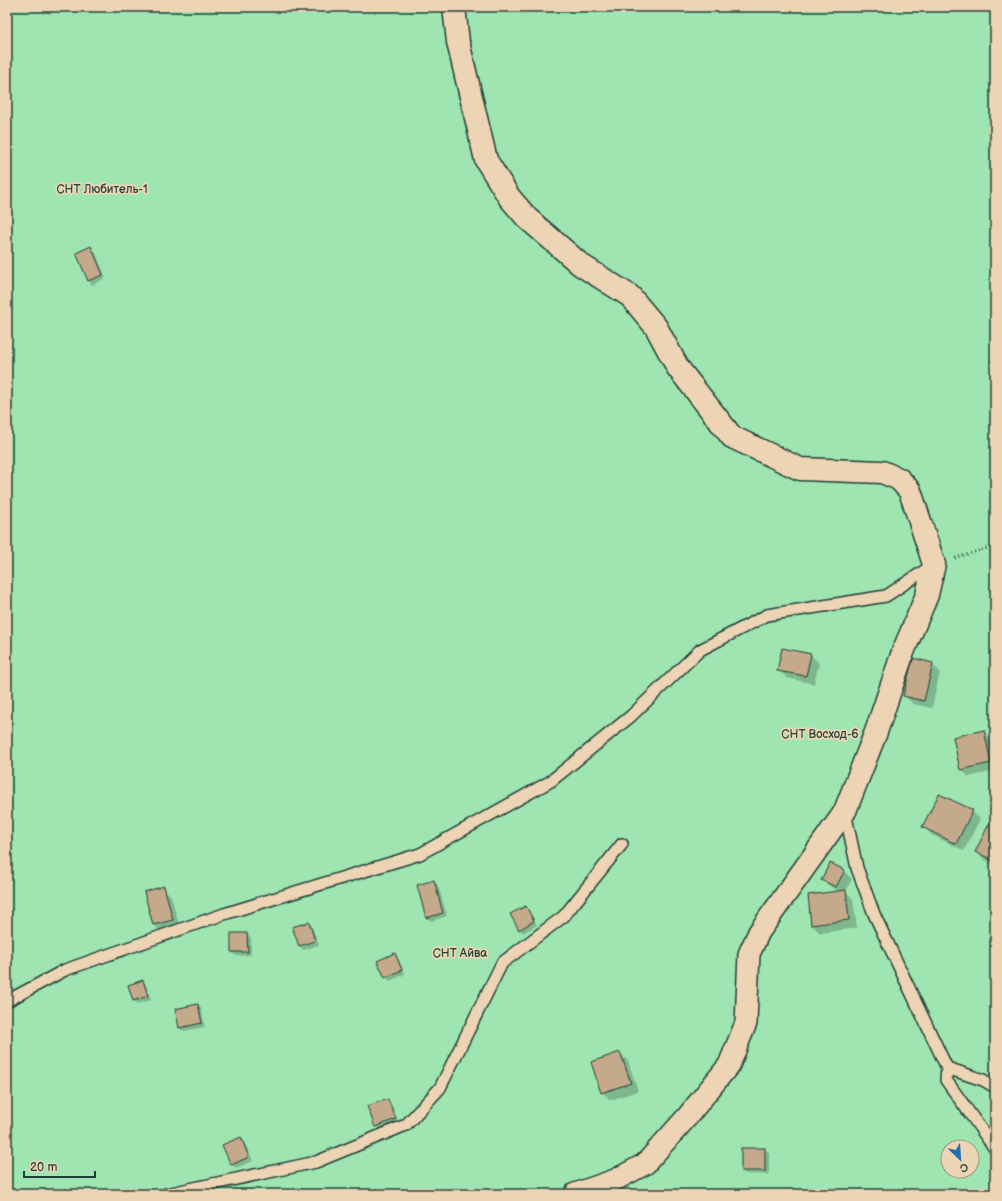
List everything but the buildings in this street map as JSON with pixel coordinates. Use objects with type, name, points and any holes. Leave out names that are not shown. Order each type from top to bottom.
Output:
[{"type":"street","points":[[454,7],[458,42],[486,160],[509,197],[526,218],[581,265],[630,296],[656,328],[678,368],[732,437],[800,470],[882,472],[899,479],[910,491],[934,564],[927,595],[903,652],[876,732],[845,811],[758,932],[749,954],[746,1023],[729,1065],[687,1118],[645,1164],[615,1180],[575,1194]]},
{"type":"lane","points":[[7,1002],[65,970],[224,914],[420,854],[551,781],[631,716],[700,650],[767,615],[886,596],[934,564]]},
{"type":"lane","points":[[845,811],[857,868],[874,914],[947,1068],[946,1080],[995,1149]]},
{"type":"lane","points":[[166,1194],[316,1162],[406,1125],[440,1088],[502,963],[564,916],[622,844]]},
{"type":"lane","points":[[947,1068],[983,1080],[995,1087]]},
{"type":"path","points":[[934,564],[995,546]]},
{"type":"green space","points":[[7,7],[995,7],[995,1194],[7,1194]]},
{"type":"park label","name":"СНТ Любитель-1","points":[[102,189]]},
{"type":"park label","name":"СНТ Восход-6","points":[[820,734]]},
{"type":"park label","name":"СНТ Айва","points":[[460,953]]}]
